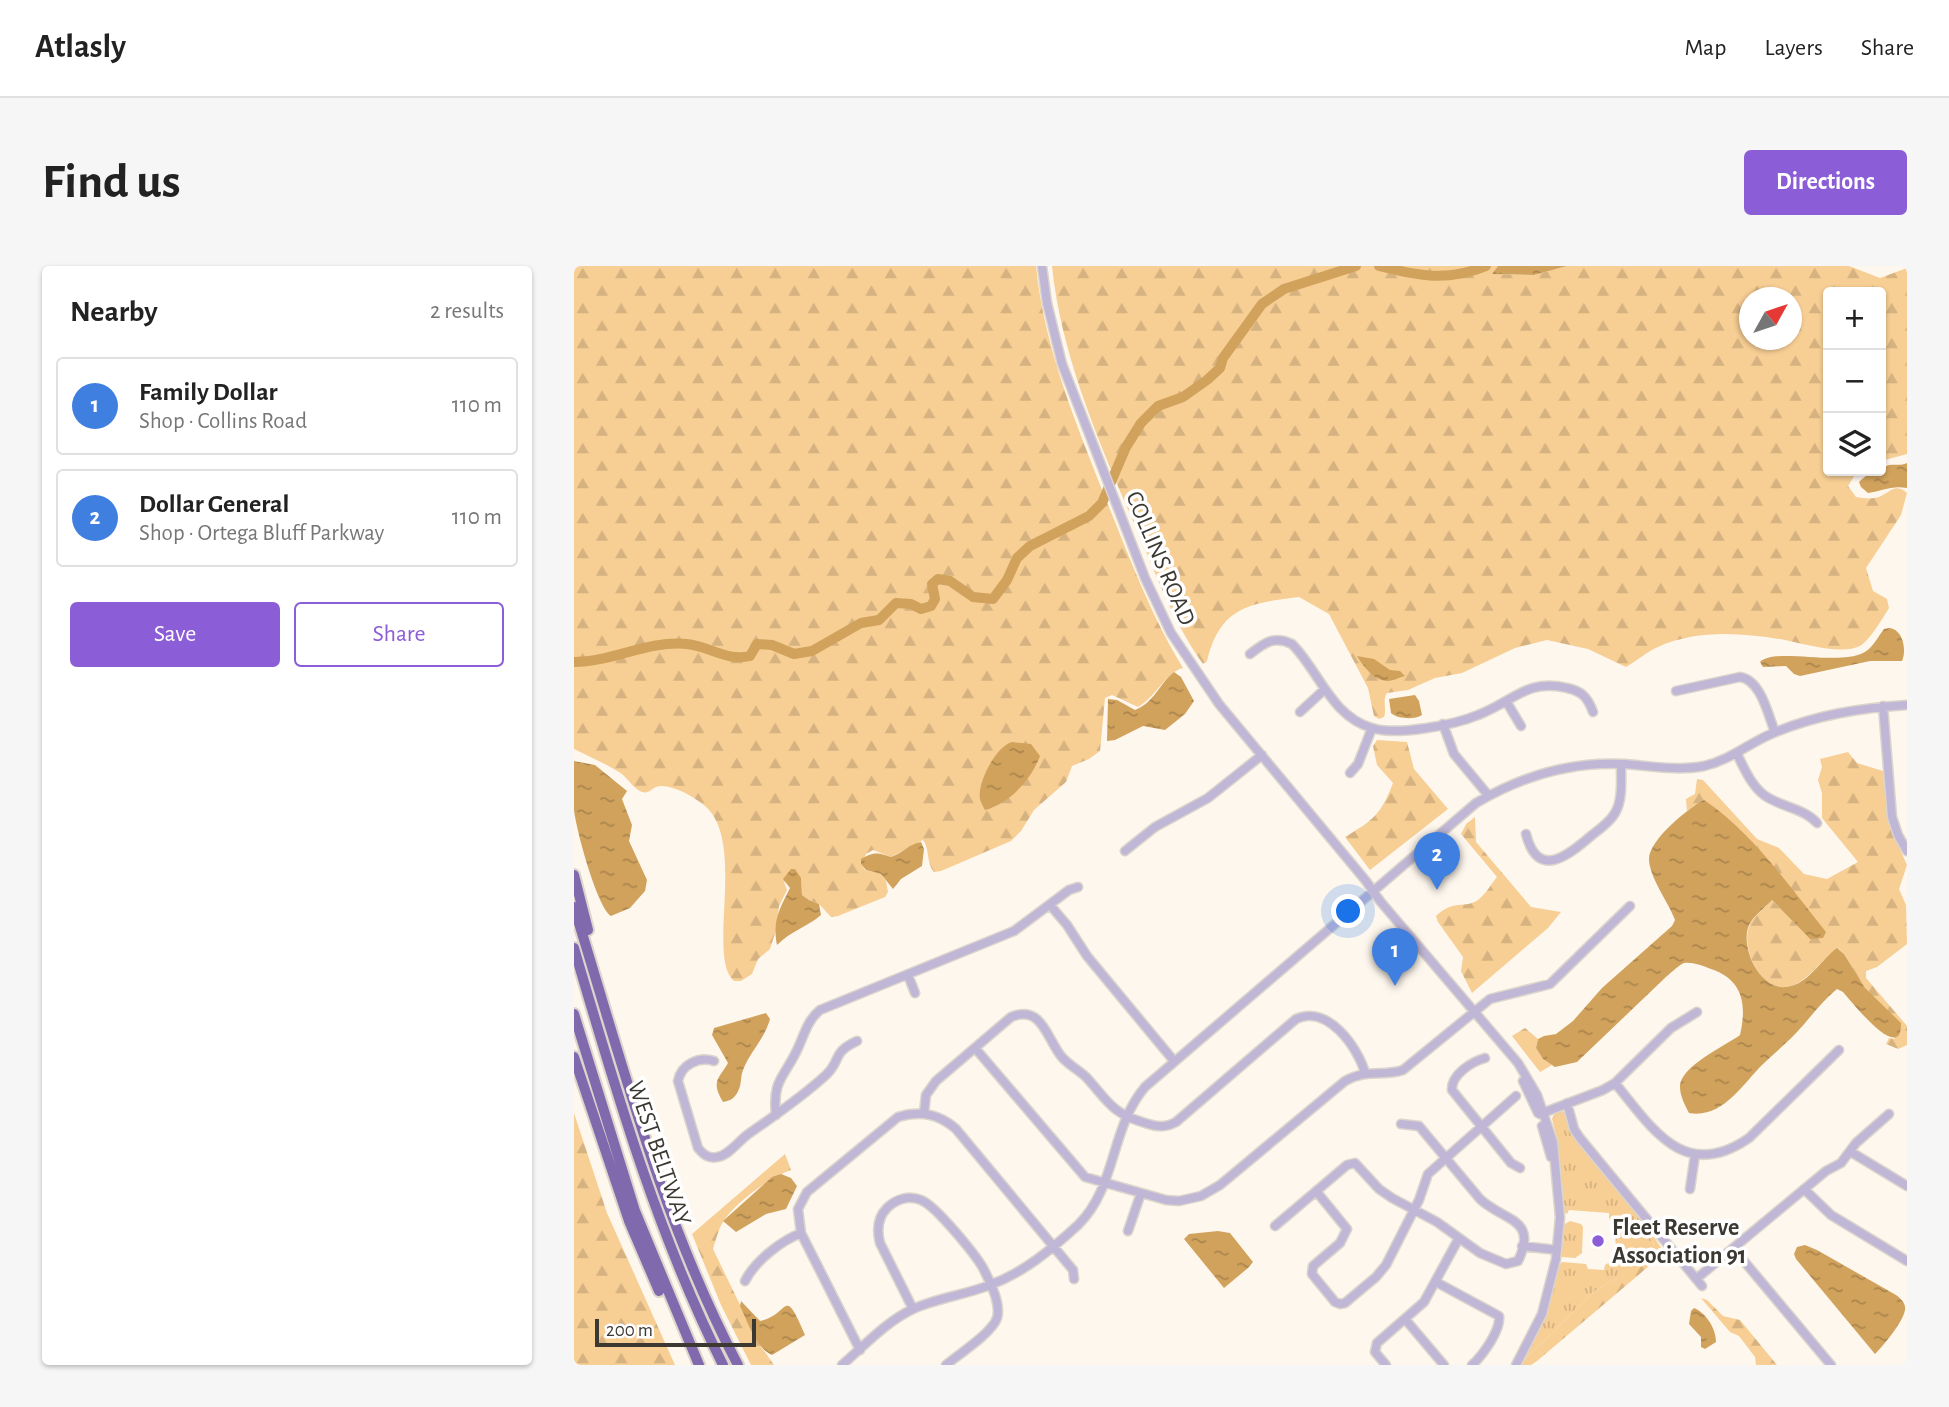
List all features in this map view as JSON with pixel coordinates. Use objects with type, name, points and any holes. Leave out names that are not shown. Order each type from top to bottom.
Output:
[{"type":"highway","points":[[574,875],[609,1018]]},
{"type":"highway","points":[[574,907],[645,1142],[667,1205],[691,1265],[738,1365]]},
{"type":"highway","name":"WEST BELTWAY","points":[[574,948],[651,1198],[688,1292],[723,1365]]},
{"type":"highway","name":"WEST BELTWAY","points":[[574,1014],[635,1211],[699,1365]]},
{"type":"highway","points":[[574,1057],[629,1221],[663,1300],[692,1352]]},
{"type":"street","name":"COLLINS ROAD","points":[[1042,266],[1057,345],[1120,516],[1152,596],[1171,633],[1219,704],[1527,1076],[1554,1144],[1560,1217],[1550,1289],[1542,1314],[1516,1365]]},
{"type":"street","points":[[1250,654],[1272,640],[1286,641],[1296,649],[1334,702],[1351,717],[1372,728],[1407,731],[1475,717],[1534,686],[1554,685],[1574,689],[1589,700],[1593,712]]},
{"type":"street","points":[[1676,691],[1746,678],[1756,687],[1776,732]]},
{"type":"street","points":[[1300,712],[1325,689]]},
{"type":"street","points":[[1506,701],[1521,726]]},
{"type":"street","points":[[842,1365],[894,1321],[913,1309],[990,1285],[1018,1272],[1053,1246],[1086,1216],[1098,1199],[1125,1117],[1144,1087],[1461,814],[1489,795],[1511,784],[1555,769],[1587,764],[1693,768],[1737,754],[1776,732],[1843,711],[1907,705]]},
{"type":"street","points":[[1883,706],[1892,817],[1907,851]]},
{"type":"street","points":[[1443,724],[1454,754],[1489,795]]},
{"type":"street","points":[[1350,773],[1358,764],[1372,728]]},
{"type":"street","points":[[1737,754],[1752,782],[1764,795],[1811,816],[1817,823]]},
{"type":"street","points":[[1125,851],[1155,827],[1208,798],[1262,755]]},
{"type":"street","points":[[1526,834],[1529,845],[1542,858],[1555,860],[1567,856],[1614,815],[1619,801],[1622,764]]},
{"type":"street","points":[[776,1115],[774,1098],[777,1085],[797,1051],[805,1027],[820,1010],[1014,932],[1069,890],[1078,887]]},
{"type":"street","points":[[1050,905],[1087,956],[1174,1061]]},
{"type":"street","points":[[975,1048],[1084,1177],[1179,1201],[1210,1192],[1345,1081],[1365,1073],[1403,1070],[1472,1009],[1494,997],[1550,984],[1630,906]]},
{"type":"street","points":[[908,975],[915,993]]},
{"type":"street","points":[[1541,1114],[1615,1083],[1671,1028],[1697,1012]]},
{"type":"street","points":[[924,1113],[926,1095],[932,1086],[1011,1017],[1024,1015],[1043,1025],[1062,1058],[1082,1073],[1112,1108],[1125,1117],[1158,1127],[1171,1125],[1304,1016],[1320,1016],[1332,1024],[1356,1052],[1365,1073]]},
{"type":"street","points":[[714,1061],[707,1058],[688,1064],[679,1074],[678,1081],[698,1148],[706,1156],[719,1157],[828,1074],[839,1052],[858,1041]]},
{"type":"street","points":[[1615,1083],[1666,1142],[1695,1155],[1725,1151],[1749,1139],[1839,1050]]},
{"type":"street","points":[[1485,1058],[1476,1060],[1454,1078],[1451,1086],[1454,1094],[1511,1163],[1520,1168]]},
{"type":"street","points":[[1316,1191],[1347,1229],[1347,1234],[1312,1270],[1314,1276],[1340,1304],[1345,1303],[1382,1270],[1429,1174],[1516,1096]]},
{"type":"street","points":[[1567,1104],[1574,1129],[1580,1138],[1699,1282],[1733,1248],[1826,1171],[1841,1163],[1856,1143],[1889,1114]]},
{"type":"street","points":[[860,1350],[801,1233],[798,1220],[801,1200],[889,1122],[909,1113],[924,1113],[947,1121],[956,1129],[1073,1270],[1074,1279]]},
{"type":"street","points":[[1275,1226],[1347,1165],[1355,1163],[1379,1189],[1437,1222],[1480,1252],[1506,1265],[1518,1261],[1522,1245],[1522,1228],[1519,1223],[1486,1205],[1419,1126],[1401,1124]]},
{"type":"street","points":[[1851,1152],[1907,1186]]},
{"type":"street","points":[[1690,1189],[1695,1155]]},
{"type":"street","points":[[1804,1189],[1831,1214],[1907,1261]]},
{"type":"street","points":[[1128,1231],[1141,1193]]},
{"type":"street","points":[[913,1309],[877,1232],[882,1214],[894,1203],[912,1198],[934,1208],[982,1266],[998,1304],[993,1326],[946,1365]]},
{"type":"street","points":[[746,1281],[750,1271],[784,1241],[801,1233]]},
{"type":"street","points":[[1386,1365],[1375,1352],[1375,1347],[1424,1302],[1460,1238]]},
{"type":"street","points":[[1522,1245],[1557,1250]]},
{"type":"street","points":[[1733,1248],[1831,1365]]},
{"type":"street","points":[[1436,1282],[1499,1315],[1500,1320],[1493,1336],[1472,1365]]},
{"type":"street","points":[[1405,1320],[1444,1365]]},
{"type":"green space","points":[[574,266],[1036,266],[1046,327],[1073,416],[1142,587],[1183,668],[1172,674],[1138,707],[1112,695],[1105,698],[1100,751],[1072,766],[1066,782],[1034,810],[1011,841],[934,872],[923,840],[891,857],[873,850],[866,854],[861,864],[865,870],[881,874],[886,881],[888,892],[885,897],[838,916],[831,917],[819,904],[802,895],[801,878],[784,882],[787,890],[779,906],[777,927],[770,949],[758,959],[752,974],[741,981],[734,981],[726,968],[723,845],[717,823],[705,806],[689,795],[668,787],[661,786],[642,792],[616,770],[574,749]]},
{"type":"green space","points":[[1052,266],[1498,266],[1493,274],[1534,275],[1567,266],[1849,266],[1880,278],[1907,268],[1907,454],[1886,460],[1886,287],[1823,287],[1823,476],[1854,476],[1848,486],[1856,497],[1875,498],[1897,488],[1907,493],[1901,515],[1866,568],[1873,591],[1887,599],[1889,608],[1864,643],[1843,649],[1753,636],[1705,635],[1673,641],[1658,647],[1626,667],[1588,649],[1547,640],[1515,648],[1462,673],[1435,678],[1408,690],[1387,693],[1384,717],[1379,719],[1374,716],[1368,688],[1329,614],[1299,597],[1265,602],[1239,611],[1220,629],[1207,661],[1203,664],[1167,599],[1110,467],[1084,401],[1064,334]]},
{"type":"green space","points":[[1377,740],[1407,742],[1414,769],[1448,809],[1370,870],[1345,837],[1375,815],[1385,802],[1393,783],[1377,765],[1373,746]]},
{"type":"green space","points":[[1848,752],[1857,763],[1883,771],[1891,829],[1907,865],[1899,889],[1906,905],[1907,944],[1877,967],[1866,971],[1866,978],[1907,1026],[1907,1045],[1898,1049],[1886,1044],[1889,1038],[1895,1039],[1838,948],[1797,984],[1780,987],[1762,977],[1750,957],[1747,934],[1752,921],[1772,900],[1810,939],[1695,805],[1687,811],[1686,799],[1695,794],[1697,779],[1703,780],[1757,839],[1779,848],[1804,874],[1827,879],[1858,862],[1822,818],[1822,793],[1818,780],[1822,767],[1820,759]]},
{"type":"green space","points":[[1475,817],[1476,842],[1531,907],[1561,912],[1548,928],[1472,993],[1461,971],[1463,957],[1436,916],[1448,908],[1478,900],[1497,877],[1461,834],[1466,824]]},
{"type":"green space","points":[[1525,1028],[1538,1039],[1536,1048],[1543,1059],[1552,1065],[1540,1072],[1512,1036]]},
{"type":"green space","points":[[1563,1111],[1576,1139],[1640,1216],[1638,1222],[1655,1249],[1648,1258],[1630,1271],[1596,1290],[1523,1361],[1545,1315],[1559,1265],[1562,1262],[1586,1264],[1588,1269],[1604,1270],[1605,1265],[1615,1259],[1616,1228],[1609,1218],[1609,1213],[1569,1210],[1567,1214],[1564,1212],[1552,1119],[1555,1113]]},
{"type":"green space","points":[[574,1113],[607,1213],[675,1365],[574,1365]]},
{"type":"green space","points":[[785,1154],[791,1170],[764,1185],[735,1207],[721,1225],[713,1249],[758,1342],[774,1365],[751,1365],[721,1305],[692,1234]]},
{"type":"green space","points":[[1640,1216],[1664,1252],[1662,1255],[1537,1361],[1531,1365],[1522,1365],[1596,1290],[1652,1254],[1654,1244],[1638,1222]]},
{"type":"green space","points":[[1570,1221],[1583,1227],[1582,1253],[1575,1258],[1562,1257],[1560,1252],[1563,1225]]},
{"type":"green space","points":[[1701,1298],[1707,1300],[1723,1316],[1740,1320],[1777,1365],[1756,1365],[1755,1357],[1739,1336],[1730,1332]]},
{"type":"water","points":[[1498,266],[1567,266],[1534,275],[1492,274]]},
{"type":"water","points":[[1907,463],[1907,488],[1868,493],[1861,487],[1859,482],[1866,476],[1886,476],[1886,466]]},
{"type":"water","points":[[1884,629],[1898,632],[1903,641],[1902,661],[1870,661],[1800,676],[1786,666],[1763,667],[1760,662],[1779,656],[1852,657],[1866,651]]},
{"type":"water","points":[[1357,656],[1374,659],[1405,676],[1390,681],[1378,678]]},
{"type":"water","points":[[1174,672],[1181,677],[1194,701],[1185,714],[1165,730],[1143,726],[1115,740],[1107,741],[1108,699],[1117,700],[1135,710],[1147,703]]},
{"type":"water","points":[[1415,695],[1422,715],[1406,718],[1391,713],[1389,699]]},
{"type":"water","points":[[1012,742],[1031,744],[1040,756],[1019,789],[1003,802],[985,810],[980,800],[981,784],[994,758]]},
{"type":"water","points":[[574,761],[595,765],[627,791],[622,799],[632,825],[629,841],[647,880],[645,891],[630,908],[611,916],[605,910],[594,884],[579,833],[574,810]]},
{"type":"water","points":[[1704,800],[1722,813],[1754,844],[1826,932],[1823,938],[1810,939],[1772,900],[1751,922],[1747,935],[1750,957],[1762,977],[1780,987],[1798,984],[1837,948],[1844,954],[1865,988],[1901,1023],[1899,1034],[1893,1038],[1885,1034],[1837,989],[1730,1099],[1712,1111],[1689,1113],[1681,1094],[1682,1079],[1704,1058],[1740,1035],[1742,1024],[1740,994],[1730,980],[1711,969],[1691,963],[1680,965],[1577,1062],[1555,1067],[1543,1059],[1536,1048],[1538,1039],[1556,1034],[1573,1021],[1602,988],[1672,926],[1675,920],[1650,866],[1651,851],[1670,825]]},
{"type":"water","points":[[921,842],[924,849],[922,866],[901,879],[893,889],[881,874],[866,870],[861,864],[861,859],[870,855],[891,857]]},
{"type":"water","points":[[791,869],[795,869],[801,878],[802,895],[819,904],[821,915],[777,945],[776,922],[790,888],[783,879]]},
{"type":"water","points":[[766,1013],[770,1019],[768,1026],[746,1063],[739,1090],[733,1098],[723,1102],[717,1085],[728,1063],[712,1035],[714,1028]]},
{"type":"water","points":[[781,1174],[791,1178],[797,1186],[786,1209],[766,1214],[736,1232],[723,1221],[772,1177]]},
{"type":"water","points":[[1218,1231],[1230,1233],[1253,1262],[1224,1288],[1184,1239],[1189,1234]]},
{"type":"water","points":[[1805,1245],[1903,1301],[1905,1310],[1901,1321],[1875,1354],[1796,1259],[1794,1254],[1797,1247]]},
{"type":"water","points":[[741,1301],[760,1321],[789,1306],[805,1335],[772,1355],[761,1346],[753,1334],[740,1306]]},
{"type":"water","points":[[1694,1308],[1706,1317],[1714,1331],[1716,1342],[1705,1349],[1701,1347],[1701,1337],[1689,1324]]},
{"type":"waterway","points":[[574,662],[673,644],[695,645],[734,657],[750,656],[757,644],[772,645],[794,654],[812,651],[861,623],[879,620],[896,603],[911,604],[921,609],[931,606],[935,599],[932,584],[938,579],[950,581],[973,597],[993,599],[1007,580],[1017,558],[1030,546],[1089,516],[1102,503],[1126,447],[1141,423],[1158,406],[1183,397],[1220,368],[1223,358],[1262,304],[1284,289],[1356,266]]},
{"type":"waterway","points":[[1379,266],[1432,276],[1458,274],[1486,266]]},
{"type":"place","name":"Dollar General","points":[[1437,890]]},
{"type":"place","name":"Family Dollar","points":[[1395,986]]},
{"type":"place","name":"Fleet Reserve Association 91","points":[[1598,1241]]}]
